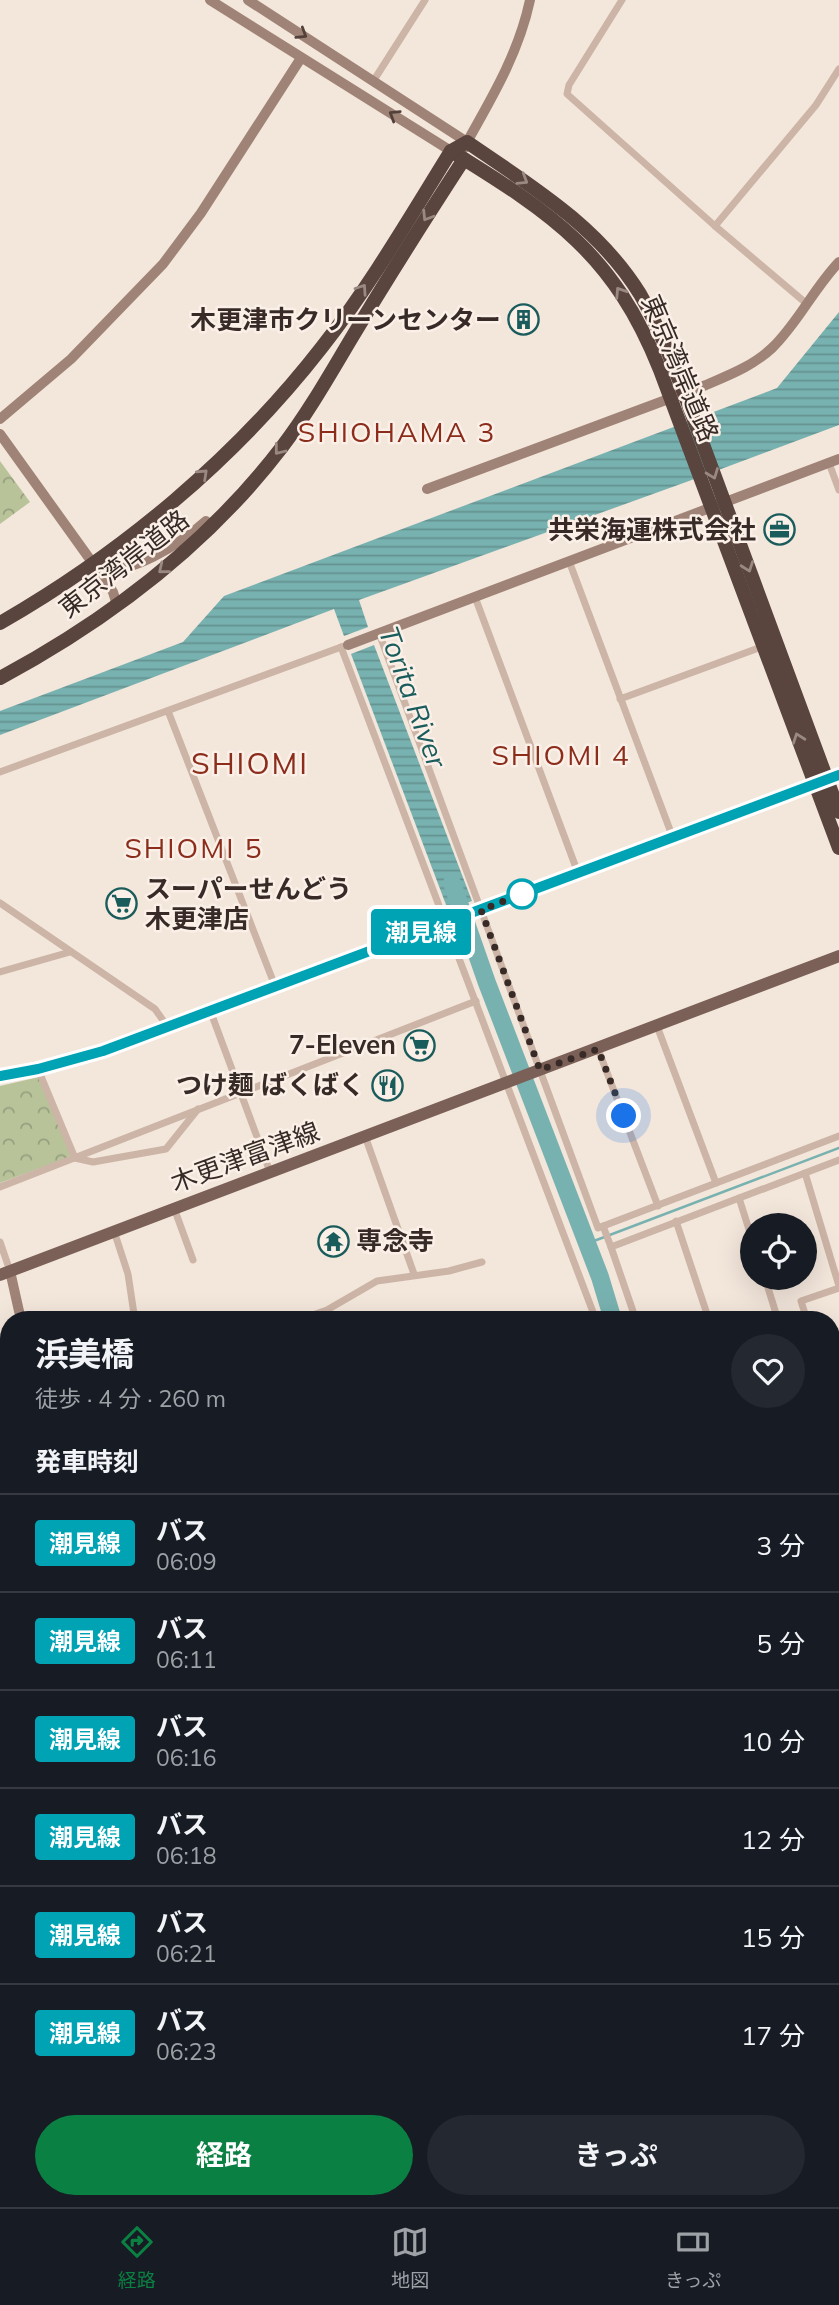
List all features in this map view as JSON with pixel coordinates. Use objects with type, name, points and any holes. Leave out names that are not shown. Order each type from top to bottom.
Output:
[{"type":"highway","name":"東京湾岸道路","points":[[0,624],[94,564],[153,519],[240,439],[315,355],[467,142],[556,202],[607,250],[647,306],[663,340],[677,395],[718,506],[839,812]]},
{"type":"highway","name":"東京湾岸道路","points":[[458,155],[556,221],[588,250],[630,306],[677,395]]},
{"type":"highway","name":"東京湾岸道路","points":[[0,678],[59,644],[117,605],[187,549],[248,488],[307,412],[458,155]]},
{"type":"highway","name":"東京湾岸道路","points":[[718,506],[764,646],[827,780],[839,848]]},
{"type":"main road","points":[[540,1070],[839,956]]},
{"type":"main road","name":"木更津富津線","points":[[5,1273],[540,1070]]},
{"type":"street","points":[[210,0],[458,155]]},
{"type":"street","points":[[248,0],[467,142],[495,94],[517,47],[530,0]]},
{"type":"street","points":[[374,80],[425,0]]},
{"type":"street","points":[[622,0],[569,85],[567,93],[715,226],[807,304]]},
{"type":"street","points":[[0,419],[71,359],[163,264],[201,213],[302,58]]},
{"type":"street","points":[[715,226],[816,105],[839,69]]},
{"type":"street","points":[[427,489],[738,371],[756,361],[785,334],[839,262]]},
{"type":"street","points":[[0,433],[94,564],[113,592],[117,605]]},
{"type":"street","points":[[0,772],[344,646],[834,461],[839,490]]},
{"type":"street","points":[[94,564],[104,570],[138,563],[163,552],[195,531],[248,488]]},
{"type":"street","points":[[569,561],[673,838]]},
{"type":"street","points":[[475,597],[578,873]]},
{"type":"street","points":[[376,634],[598,1228],[839,1136]]},
{"type":"street","points":[[344,646],[593,1311]]},
{"type":"street","points":[[621,699],[764,646]]},
{"type":"street","points":[[169,710],[275,986]]},
{"type":"street","points":[[0,1076],[38,1069],[103,1051],[827,780]]},
{"type":"street","points":[[0,903],[155,1009],[167,1026]]},
{"type":"street","points":[[0,972],[70,952]]},
{"type":"street","points":[[0,1187],[476,1001]]},
{"type":"street","points":[[210,1010],[270,1172]]},
{"type":"street","points":[[657,1026],[716,1183]]},
{"type":"street","points":[[598,1049],[658,1206]]},
{"type":"street","points":[[38,1069],[75,1158]]},
{"type":"street","points":[[75,1158],[93,1162],[166,1149],[200,1108]]},
{"type":"street","points":[[365,1136],[414,1274]]},
{"type":"street","points":[[611,1247],[839,1160]]},
{"type":"street","points":[[804,1311],[801,1301],[839,1287],[805,1173]]},
{"type":"street","points":[[739,1198],[744,1213]]},
{"type":"street","points":[[174,1207],[193,1259]]},
{"type":"street","points":[[676,1222],[706,1311]]},
{"type":"street","points":[[603,1226],[633,1311]]},
{"type":"street","points":[[114,1231],[128,1274],[134,1311]]},
{"type":"street","points":[[0,1242],[5,1273],[18,1311]]},
{"type":"street","points":[[330,1311],[377,1281],[449,1271],[482,1262]]},
{"type":"street","points":[[769,1290],[776,1311]]},
{"type":"green space","points":[[0,461],[30,502],[0,524]]},
{"type":"green space","points":[[39,1077],[72,1154],[0,1183],[0,1086]]},
{"type":"water","points":[[839,312],[839,425],[359,600],[368,627],[344,636],[334,609],[0,735],[0,711],[183,642],[224,596],[777,388]]},
{"type":"water","points":[[374,645],[472,901],[448,910],[351,654]]},
{"type":"waterway","name":"Torita River","points":[[452,883],[487,983],[600,1277],[610,1311]]},
{"type":"waterway","points":[[586,1244],[839,1148]]},
{"type":"bus line","name":"潮見線","points":[[0,1076],[38,1069],[103,1051],[839,775]]},
{"type":"place","name":"木更津市クリーンセンター","points":[[524,320]]},
{"type":"place","name":"共栄海運株式会社","points":[[779,530]]},
{"type":"place","name":"スーパーせんどう 木更津店","points":[[122,904]]},
{"type":"place","name":"7-Eleven","points":[[419,1045]]},
{"type":"place","name":"つけ麺 ばくばく","points":[[388,1085]]},
{"type":"place","name":"専念寺","points":[[333,1241]]},
{"type":"district","name":"SHIOHAMA 3","points":[[397,432]]},
{"type":"district","name":"SHIOMI 4","points":[[561,755]]},
{"type":"district","name":"SHIOMI","points":[[250,764]]},
{"type":"district","name":"SHIOMI 5","points":[[194,848]]},
{"type":"route","points":[[522,894],[530,891],[481,910],[540,1070],[598,1049],[624,1116]]}]
